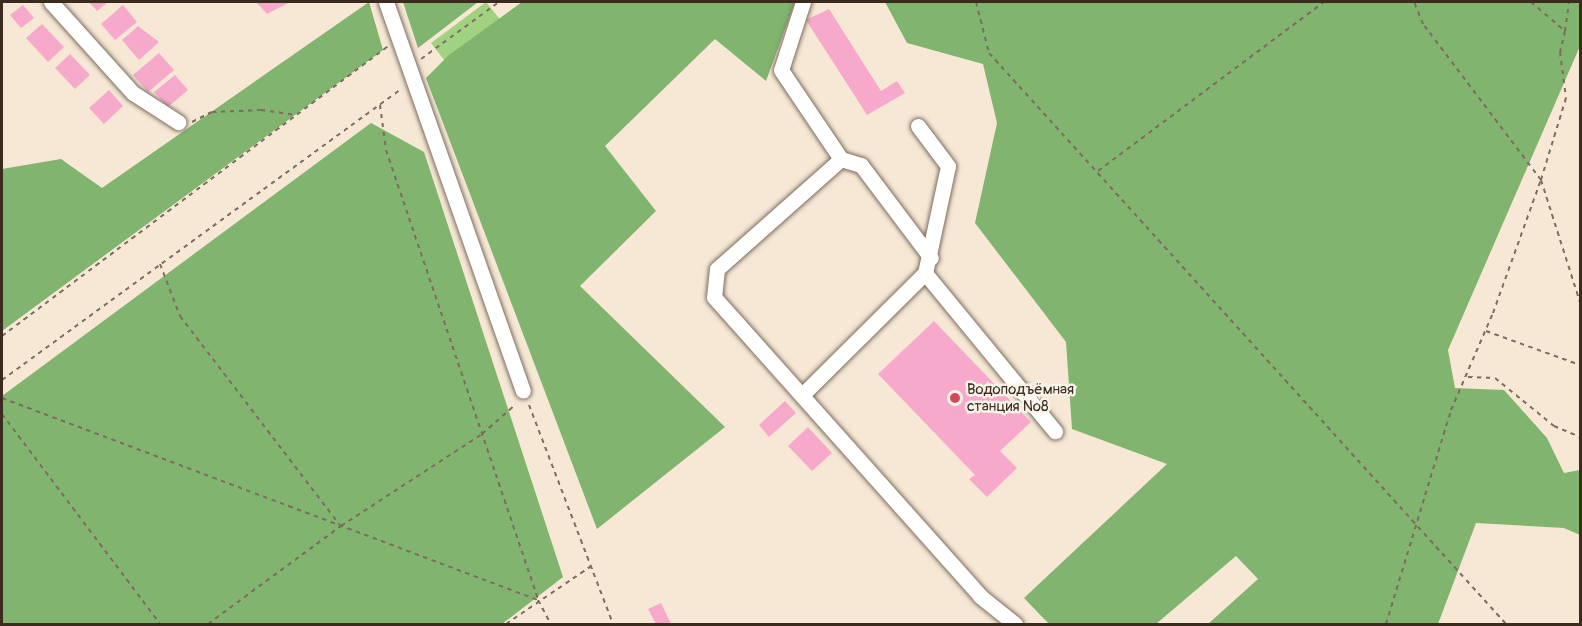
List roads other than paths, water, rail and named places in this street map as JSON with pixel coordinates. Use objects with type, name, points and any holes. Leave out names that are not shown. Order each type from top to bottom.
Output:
[{"type":"street","points":[[51,2],[133,93],[178,122]]},
{"type":"street","points":[[386,2],[413,73],[523,391]]},
{"type":"street","points":[[802,2],[781,70],[841,159],[861,165],[931,258]]},
{"type":"street","points":[[802,395],[925,273],[931,258],[948,166],[918,126]]},
{"type":"street","points":[[841,159],[717,268],[712,279],[714,297],[980,596],[1015,624]]},
{"type":"street","points":[[925,273],[1055,431]]},
{"type":"place","name":"Водоподъёмная станция №8","points":[[955,398]]}]
